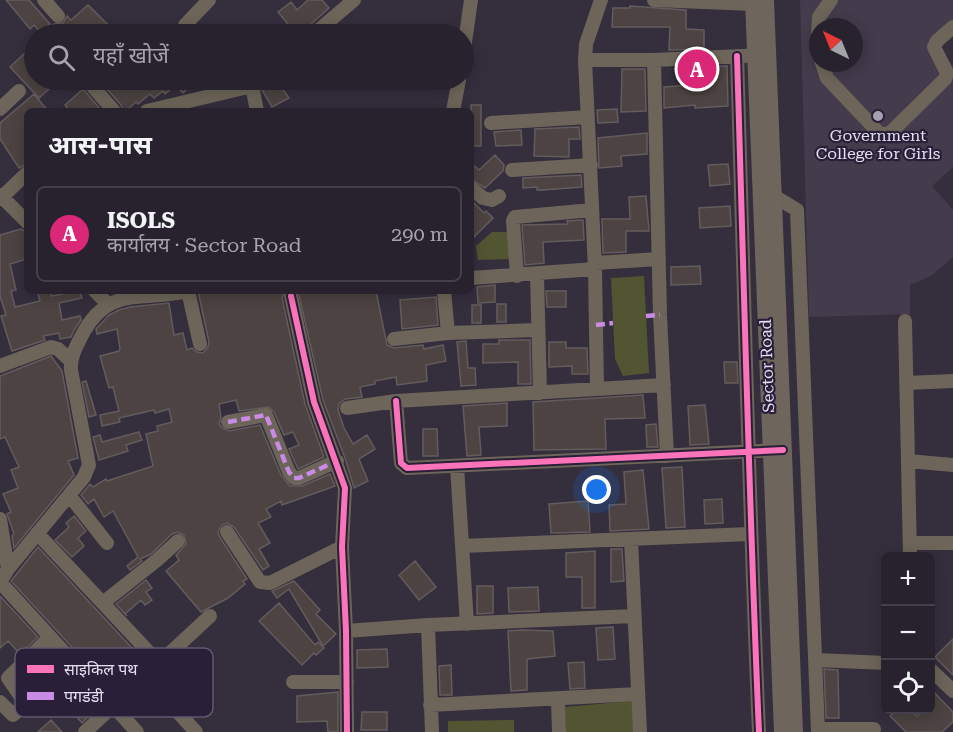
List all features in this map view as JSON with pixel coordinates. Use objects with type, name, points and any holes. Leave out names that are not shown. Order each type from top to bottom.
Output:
[{"type":"main road","name":"Sector Road","points":[[757,1],[774,196],[782,732]]},
{"type":"main road","name":"Sector Road","points":[[762,55],[777,450],[795,732]]},
{"type":"street","points":[[44,0],[58,16]]},
{"type":"street","points":[[186,24],[209,0]]},
{"type":"street","points":[[326,24],[354,0]]},
{"type":"street","points":[[468,24],[471,0]]},
{"type":"street","points":[[597,389],[595,266],[585,60],[586,44],[592,21],[601,0]]},
{"type":"street","points":[[654,0],[757,1]]},
{"type":"street","points":[[819,18],[831,0]]},
{"type":"street","points":[[825,72],[827,78],[879,133],[885,135],[891,132],[945,79],[947,73],[934,47],[937,41],[953,27]]},
{"type":"street","points":[[585,60],[654,60],[762,55]]},
{"type":"street","points":[[737,56],[750,534],[759,732]]},
{"type":"street","points":[[654,60],[659,259],[668,456]]},
{"type":"street","points":[[96,90],[111,108]]},
{"type":"street","points":[[159,108],[229,90]]},
{"type":"street","points":[[256,90],[257,108]]},
{"type":"street","points":[[454,108],[457,90]]},
{"type":"street","points":[[0,109],[20,91]]},
{"type":"street","points":[[491,123],[588,117]]},
{"type":"street","points":[[512,170],[591,165]]},
{"type":"street","points":[[24,176],[1,197],[24,219]]},
{"type":"street","points":[[474,190],[487,199],[492,200],[499,196]]},
{"type":"street","points":[[774,196],[797,210],[818,730],[874,729]]},
{"type":"street","points":[[517,276],[513,221],[515,217],[592,210]]},
{"type":"street","points":[[474,278],[537,274],[659,259]]},
{"type":"street","points":[[537,274],[540,393]]},
{"type":"street","points":[[98,294],[108,304]]},
{"type":"street","points":[[60,648],[0,582],[8,569],[84,477],[89,465],[70,370],[70,360],[88,324],[108,304],[126,298],[161,294]]},
{"type":"street","points":[[189,294],[200,344]]},
{"type":"street","points":[[444,294],[448,333]]},
{"type":"street","points":[[291,296],[314,402],[343,476],[346,497],[342,547],[347,732]]},
{"type":"street","points":[[905,321],[910,550],[953,543]]},
{"type":"street","points":[[394,339],[448,333],[538,330]]},
{"type":"street","points":[[0,366],[51,347],[70,360]]},
{"type":"street","points":[[906,383],[953,381]]},
{"type":"street","points":[[347,408],[396,401],[664,385]]},
{"type":"street","points":[[396,401],[402,466],[411,468],[777,450]]},
{"type":"street","points":[[228,422],[266,415],[289,472],[294,478],[299,478],[337,461]]},
{"type":"street","points":[[908,461],[953,465]]},
{"type":"street","points":[[457,466],[467,624]]},
{"type":"street","points":[[69,495],[107,543]]},
{"type":"street","points":[[0,519],[8,569]]},
{"type":"street","points":[[227,532],[260,582],[264,584],[342,547]]},
{"type":"street","points":[[37,533],[145,648]]},
{"type":"street","points":[[462,546],[750,534]]},
{"type":"street","points":[[631,539],[640,732]]},
{"type":"street","points":[[104,602],[158,560],[178,541]]},
{"type":"street","points":[[175,648],[210,616]]},
{"type":"street","points":[[346,631],[634,616]]},
{"type":"street","points":[[428,625],[432,732]]},
{"type":"street","points":[[39,648],[50,637]]},
{"type":"street","points":[[816,660],[881,663]]},
{"type":"street","points":[[15,671],[8,678],[15,688]]},
{"type":"street","points":[[935,674],[953,691]]},
{"type":"street","points":[[293,682],[347,682]]},
{"type":"street","points":[[430,705],[638,694]]},
{"type":"street","points":[[558,700],[559,732]]},
{"type":"street","points":[[0,702],[13,715],[15,713]]},
{"type":"street","points":[[85,732],[101,717]]},
{"type":"street","points":[[123,717],[137,732]]},
{"type":"street","points":[[182,717],[196,732]]},
{"type":"shaded area","name":"Government College for Girls","points":[[800,0],[953,0],[953,35],[938,49],[953,66],[953,167],[932,186],[953,210],[953,257],[931,276],[910,285],[910,314],[809,317]]},
{"type":"green space","points":[[492,232],[514,232],[511,259],[478,260],[476,246]]},
{"type":"green space","points":[[644,276],[649,373],[623,376],[615,359],[611,278]]},
{"type":"green space","points":[[632,701],[634,732],[566,732],[565,707]]},
{"type":"green space","points":[[514,720],[514,732],[448,732],[448,721]]},
{"type":"building","points":[[6,0],[29,0],[50,24],[26,24]]},
{"type":"building","points":[[308,0],[322,0],[329,8],[311,24],[288,24],[278,12],[291,2],[297,10]]},
{"type":"building","points":[[88,5],[107,24],[54,24],[63,23],[67,16],[71,20]]},
{"type":"building","points":[[630,6],[686,10],[686,29],[704,30],[704,49],[669,50],[670,27],[612,27],[613,8],[630,8]]},
{"type":"building","points":[[24,54],[24,82],[10,67]]},
{"type":"building","points":[[727,66],[728,106],[695,108],[695,105],[664,108],[664,87],[693,85],[693,67]]},
{"type":"building","points":[[622,69],[645,69],[646,111],[621,112]]},
{"type":"building","points":[[32,90],[48,90],[39,98]]},
{"type":"building","points":[[84,90],[99,108],[68,108],[65,105]]},
{"type":"building","points":[[108,90],[170,90],[165,94],[163,91],[154,98],[150,94],[129,108],[122,108]]},
{"type":"building","points":[[262,90],[283,90],[289,98],[272,107]]},
{"type":"building","points":[[34,94],[46,108],[24,108],[24,166],[19,168],[0,139],[0,123]]},
{"type":"building","points":[[471,105],[481,105],[481,146],[474,146],[474,108],[471,108]]},
{"type":"building","points":[[617,109],[618,122],[598,123],[597,110]]},
{"type":"building","points":[[579,127],[580,139],[569,139],[569,157],[534,156],[535,129]]},
{"type":"building","points":[[521,130],[522,145],[496,146],[494,132]]},
{"type":"building","points":[[647,133],[647,154],[621,156],[622,166],[599,168],[598,138]]},
{"type":"building","points":[[495,155],[504,165],[503,171],[485,188],[474,181],[474,166],[479,170]]},
{"type":"building","points":[[728,164],[730,184],[710,186],[708,165]]},
{"type":"building","points":[[581,175],[582,187],[543,190],[537,190],[537,187],[523,188],[523,178]]},
{"type":"building","points":[[646,196],[649,231],[626,231],[626,252],[603,253],[602,219],[630,219],[629,197]]},
{"type":"building","points":[[474,203],[493,218],[474,237]]},
{"type":"building","points":[[730,206],[731,226],[700,228],[699,208]]},
{"type":"building","points":[[583,220],[584,240],[543,242],[544,263],[525,265],[522,225],[568,224],[567,221]]},
{"type":"building","points":[[21,229],[24,230],[24,260],[10,264],[16,290],[11,291],[15,307],[40,301],[38,294],[51,294],[52,296],[81,294],[82,298],[59,303],[62,320],[80,316],[81,320],[71,337],[60,339],[59,333],[43,336],[45,340],[12,351],[1,316],[6,315],[0,296],[0,235]]},
{"type":"building","points":[[700,266],[701,284],[671,285],[671,267]]},
{"type":"building","points":[[495,285],[495,302],[478,303],[477,287]]},
{"type":"building","points":[[546,291],[566,291],[566,307],[547,307]]},
{"type":"building","points":[[199,294],[283,294],[282,298],[305,404],[324,457],[298,469],[289,449],[299,445],[293,432],[284,435],[274,412],[269,407],[239,411],[236,400],[219,404],[221,417],[219,424],[229,431],[260,425],[281,475],[290,486],[302,486],[330,474],[335,486],[282,505],[281,501],[266,509],[271,517],[258,523],[270,543],[259,549],[269,566],[263,570],[234,527],[227,523],[222,525],[218,532],[219,536],[247,579],[243,581],[245,584],[228,598],[201,612],[166,571],[179,560],[176,555],[186,544],[184,535],[177,532],[172,534],[151,554],[140,559],[142,561],[130,570],[127,566],[138,557],[113,511],[104,517],[94,499],[88,504],[81,495],[90,484],[93,487],[106,479],[107,481],[153,466],[146,434],[158,431],[157,426],[172,422],[169,409],[119,418],[120,422],[102,426],[100,415],[119,411],[113,387],[109,388],[100,356],[120,349],[117,329],[97,334],[96,329],[109,315],[119,310],[169,303],[174,335],[183,333],[187,350],[192,348],[203,353],[209,342]]},
{"type":"building","points":[[299,294],[377,294],[387,345],[394,348],[423,345],[424,349],[443,345],[446,361],[426,365],[427,381],[397,385],[396,377],[375,381],[375,384],[360,387],[362,397],[345,399],[339,404],[338,410],[344,428],[353,444],[367,435],[375,449],[359,459],[368,481],[354,488],[323,400]]},
{"type":"building","points":[[436,297],[438,325],[402,329],[400,300]]},
{"type":"building","points":[[497,304],[506,304],[506,322],[497,322]]},
{"type":"building","points":[[472,305],[481,305],[481,323],[472,323]]},
{"type":"building","points":[[499,340],[530,340],[531,384],[518,384],[518,362],[483,363],[483,344],[499,344]]},
{"type":"building","points":[[466,341],[468,368],[475,368],[476,385],[461,386],[457,342]]},
{"type":"building","points":[[549,342],[566,342],[566,348],[587,348],[588,374],[572,374],[572,366],[549,367]]},
{"type":"building","points":[[51,356],[62,371],[78,458],[68,461],[74,475],[14,548],[12,536],[14,534],[7,514],[11,512],[3,494],[18,488],[11,470],[19,467],[5,437],[0,439],[0,376]]},
{"type":"building","points":[[724,362],[737,362],[738,383],[725,383]]},
{"type":"building","points":[[86,381],[96,415],[89,417],[82,382]]},
{"type":"building","points":[[643,395],[645,418],[605,419],[606,449],[534,450],[533,402]]},
{"type":"building","points":[[507,403],[507,426],[479,427],[481,455],[467,456],[463,406]]},
{"type":"building","points":[[705,405],[709,444],[690,445],[688,406]]},
{"type":"building","points":[[656,424],[658,447],[647,447],[646,425]]},
{"type":"building","points":[[423,429],[437,429],[438,456],[423,456]]},
{"type":"building","points":[[139,432],[142,440],[126,445],[128,451],[99,460],[93,437],[100,435],[102,442]]},
{"type":"building","points":[[682,467],[685,527],[666,528],[662,468]]},
{"type":"building","points":[[643,470],[649,529],[610,531],[609,505],[626,504],[624,472]]},
{"type":"building","points":[[722,499],[723,523],[705,524],[704,500]]},
{"type":"building","points":[[588,501],[590,532],[551,533],[549,504]]},
{"type":"building","points":[[74,516],[86,531],[78,538],[84,546],[72,557],[55,540],[69,527],[66,523]]},
{"type":"building","points":[[38,547],[132,648],[73,648],[11,581]]},
{"type":"building","points":[[611,549],[622,549],[624,581],[611,582]]},
{"type":"building","points":[[595,551],[595,608],[582,608],[582,577],[566,577],[566,553]]},
{"type":"building","points":[[415,561],[436,587],[419,600],[399,575]]},
{"type":"building","points":[[146,580],[152,588],[146,592],[152,600],[145,605],[141,600],[125,614],[116,604]]},
{"type":"building","points":[[294,581],[320,610],[316,614],[336,634],[323,646],[289,589],[277,598],[272,591]]},
{"type":"building","points":[[477,586],[493,586],[493,613],[477,614]]},
{"type":"building","points":[[538,587],[539,611],[509,612],[508,588]]},
{"type":"building","points":[[0,596],[38,637],[26,648],[15,649],[8,641],[0,648]]},
{"type":"building","points":[[279,603],[315,645],[318,642],[324,648],[316,655],[314,653],[302,665],[259,621]]},
{"type":"building","points":[[613,627],[615,659],[598,660],[596,628]]},
{"type":"building","points":[[508,631],[553,631],[555,656],[527,659],[527,690],[511,691]]},
{"type":"building","points":[[953,639],[953,675],[935,657]]},
{"type":"building","points":[[387,649],[388,667],[357,668],[357,650]]},
{"type":"building","points":[[584,662],[585,688],[570,689],[568,663]]},
{"type":"building","points":[[451,665],[452,695],[440,695],[439,666]]},
{"type":"building","points":[[824,669],[838,670],[839,718],[826,718]]},
{"type":"building","points":[[338,692],[338,732],[328,732],[327,721],[297,722],[297,696]]},
{"type":"building","points":[[935,693],[953,712],[953,722],[942,732],[906,732],[890,716],[892,714],[915,714],[917,716],[935,714]]},
{"type":"building","points":[[362,712],[387,712],[387,730],[361,730]]},
{"type":"building","points":[[77,717],[88,717],[82,723]]},
{"type":"building","points":[[51,720],[62,732],[38,732]]},
{"type":"marked path","points":[[646,316],[660,315]]},
{"type":"marked path","points":[[596,325],[613,323]]},
{"type":"marked path","points":[[228,422],[266,415],[289,472],[294,478],[299,478],[337,461]]},
{"type":"cycle path","points":[[737,56],[759,732]]},
{"type":"cycle path","points":[[291,296],[314,402],[345,488],[342,547],[347,732]]},
{"type":"cycle path","points":[[396,401],[401,463],[407,468],[783,450]]},
{"type":"place","name":"ISOLS","points":[[697,69]]},
{"type":"place","name":"Government College for Girls","points":[[878,116]]}]
